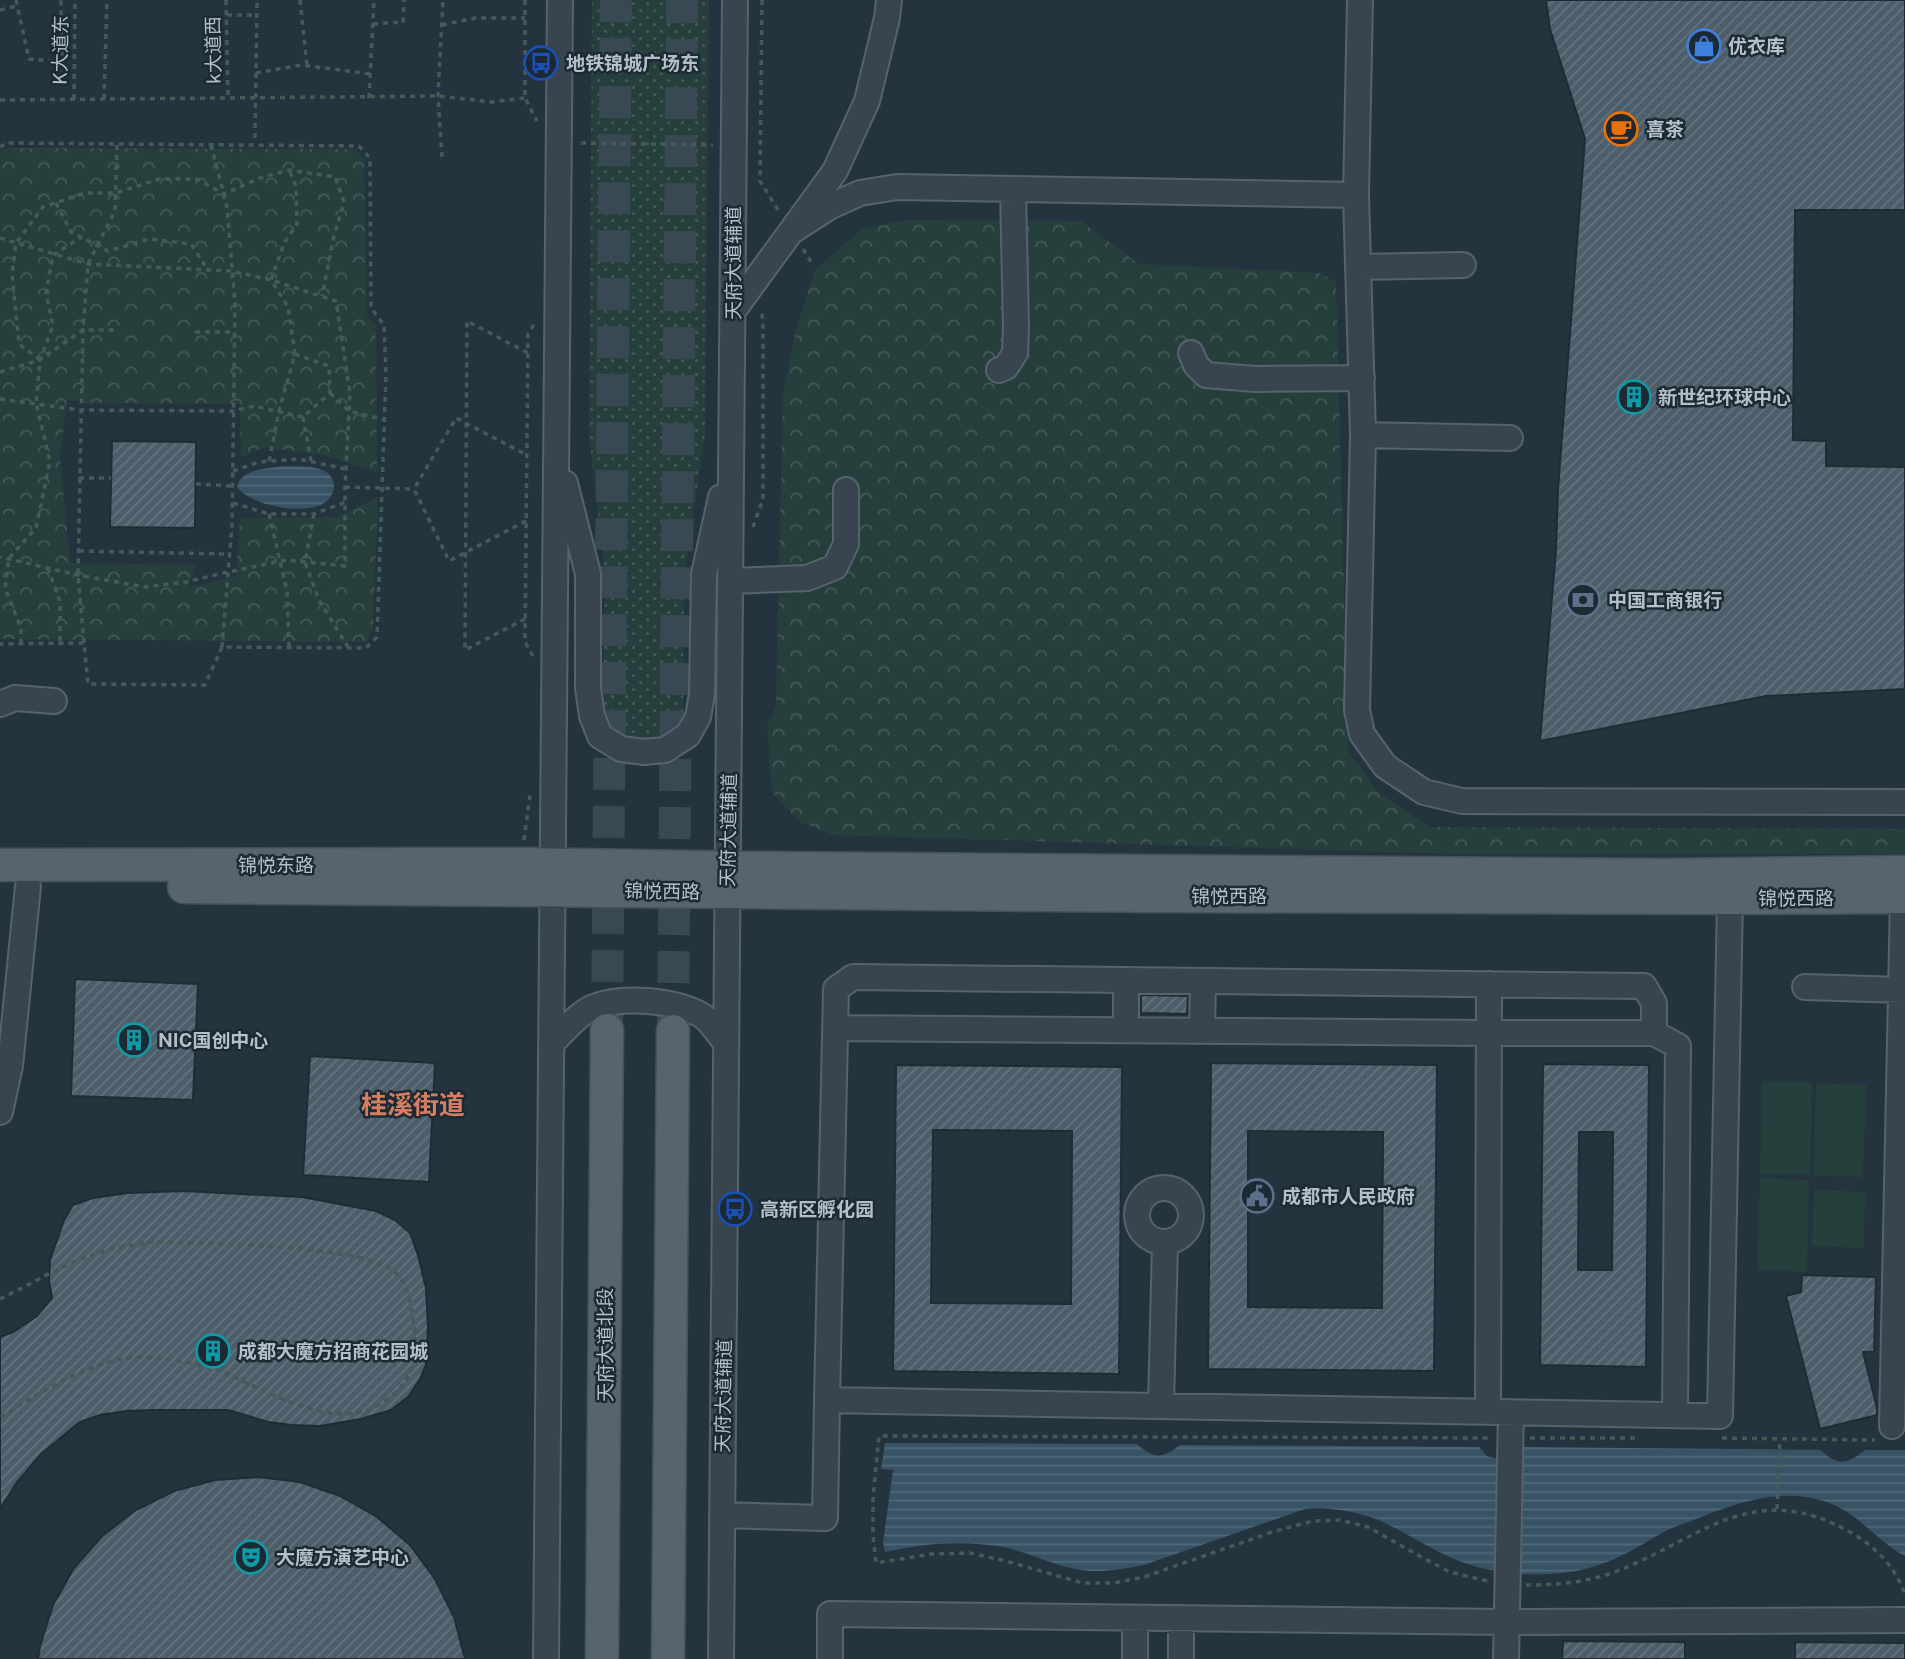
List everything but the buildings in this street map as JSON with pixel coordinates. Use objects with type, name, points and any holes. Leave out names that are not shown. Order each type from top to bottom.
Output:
[{"type":"main road","name":"锦悦东路","points":[[0,864],[521,864],[553,876]]},
{"type":"main road","name":"锦悦西路","points":[[728,880],[1665,875],[1904,889]]},
{"type":"main road","name":"锦悦东路","points":[[14,886],[553,876]]},
{"type":"main road","name":"锦悦西路","points":[[553,876],[1730,898],[1904,889]]},
{"type":"main road","name":"天府大道北段","points":[[602,1659],[607,1030]]},
{"type":"main road","points":[[668,1659],[673,1031]]},
{"type":"street","points":[[546,1659],[560,0]]},
{"type":"street","name":"天府大道辅道","points":[[721,1659],[735,0]]},
{"type":"street","points":[[733,311],[835,171],[867,101],[889,0]]},
{"type":"street","points":[[1360,0],[1356,195],[1363,435],[1357,710],[1362,734],[1385,766],[1423,792],[1462,801],[1905,802]]},
{"type":"street","points":[[792,231],[831,206],[860,193],[897,187],[1356,195]]},
{"type":"street","points":[[999,370],[1006,367],[1015,353],[1013,190]]},
{"type":"street","points":[[1358,267],[1463,265]]},
{"type":"street","points":[[1191,353],[1196,365],[1206,375],[1255,379],[1362,377]]},
{"type":"street","points":[[1363,435],[1510,438]]},
{"type":"street","points":[[556,448],[588,574],[588,688],[592,716],[600,736],[621,749],[644,751],[665,750],[688,735],[698,717],[702,694],[704,573],[731,450]]},
{"type":"street","points":[[730,581],[807,578],[835,567],[846,544],[846,490]]},
{"type":"street","points":[[0,704],[15,698],[54,701]]},
{"type":"street","points":[[0,1112],[10,1066],[14,886]]},
{"type":"street","points":[[1884,1433],[1901,1158],[1904,889]]},
{"type":"street","points":[[827,1400],[1720,1416],[1730,898]]},
{"type":"street","points":[[722,1515],[825,1518],[836,989],[853,977],[1644,986],[1654,1003],[1654,1033]]},
{"type":"street","points":[[1126,980],[1126,1030]]},
{"type":"street","points":[[1202,1031],[1203,981]]},
{"type":"street","points":[[1489,984],[1499,1412],[1509,1443],[1506,1659]]},
{"type":"street","points":[[1805,987],[1903,990]]},
{"type":"street","points":[[551,1044],[591,1009],[621,1001],[681,1006],[704,1017],[726,1043]]},
{"type":"street","points":[[836,1027],[1654,1033],[1678,1046],[1675,1415]]},
{"type":"street","points":[[1161,1406],[1165,1242]]},
{"type":"street","points":[[830,1659],[830,1614],[1507,1622],[1905,1620]]},
{"type":"street","points":[[1135,1618],[1135,1659]]},
{"type":"street","points":[[1181,1618],[1181,1659]]},
{"type":"path","points":[[16,0],[29,59],[62,62],[61,0]]},
{"type":"path","name":"K大道东","points":[[74,100],[75,0]]},
{"type":"path","points":[[104,100],[107,0]]},
{"type":"path","name":"k大道西","points":[[226,0],[228,99]]},
{"type":"path","points":[[255,138],[257,0]]},
{"type":"path","points":[[300,0],[307,65]]},
{"type":"path","points":[[369,98],[374,0]]},
{"type":"path","points":[[373,24],[403,22],[404,0]]},
{"type":"path","points":[[442,157],[438,96],[443,0]]},
{"type":"path","points":[[525,0],[525,98],[537,121]]},
{"type":"path","points":[[762,0],[760,181],[772,200]]},
{"type":"path","points":[[0,10],[17,6]]},
{"type":"path","points":[[226,15],[257,15]]},
{"type":"path","points":[[442,24],[475,18],[525,18]]},
{"type":"path","points":[[256,73],[307,65],[371,74]]},
{"type":"path","points":[[0,100],[438,96],[492,102],[525,98]]},
{"type":"path","points":[[0,147],[6,142],[359,146],[370,158],[371,309],[384,325],[386,374],[377,637],[366,648],[222,647]]},
{"type":"path","points":[[559,142],[734,145]]},
{"type":"path","points":[[117,144],[115,211],[88,264],[83,330],[78,575],[88,684],[205,685],[222,647],[232,503],[235,303],[227,207],[211,145]]},
{"type":"path","points":[[224,194],[260,178],[289,170],[335,177],[344,202],[322,296]]},
{"type":"path","points":[[271,280],[284,243],[297,224],[296,186],[289,170]]},
{"type":"path","points":[[40,360],[19,344],[12,274],[16,243],[43,206],[85,193],[116,193],[159,178],[197,179],[224,194]]},
{"type":"path","points":[[56,202],[71,232],[108,251],[150,239],[191,244],[208,270]]},
{"type":"path","points":[[21,644],[21,628],[5,588],[9,558],[36,528],[50,461],[36,403],[40,360],[53,326],[46,293],[53,255],[82,237]]},
{"type":"path","points":[[0,238],[88,264],[232,271],[271,280],[336,301],[350,393],[345,487],[345,566],[286,560],[186,582],[145,587],[0,557]]},
{"type":"path","points":[[270,461],[279,411],[295,354],[288,307],[271,280]]},
{"type":"path","points":[[535,660],[525,642],[528,334],[541,312]]},
{"type":"path","points":[[525,619],[466,650],[467,321],[528,354]]},
{"type":"path","points":[[0,372],[40,360],[83,330],[116,330]]},
{"type":"path","points":[[195,332],[234,332]]},
{"type":"path","points":[[295,354],[329,366],[330,393],[349,411],[384,420]]},
{"type":"path","points":[[303,417],[330,393]]},
{"type":"path","points":[[0,399],[80,410],[233,411],[254,406],[303,417]]},
{"type":"path","points":[[303,417],[310,461]]},
{"type":"path","points":[[414,489],[456,418],[527,455]]},
{"type":"path","points":[[233,471],[259,461],[299,459],[346,469]]},
{"type":"path","points":[[79,478],[111,478]]},
{"type":"path","points":[[196,484],[232,486]]},
{"type":"path","points":[[345,487],[414,489]]},
{"type":"path","points":[[414,489],[449,562],[526,520]]},
{"type":"path","points":[[232,503],[269,514],[314,514],[346,502]]},
{"type":"path","points":[[269,514],[287,591],[289,648]]},
{"type":"path","points":[[314,514],[305,562],[319,600],[348,648]]},
{"type":"path","points":[[79,551],[230,554]]},
{"type":"path","points":[[48,568],[60,602],[60,643]]},
{"type":"path","points":[[0,644],[84,643]]},
{"type":"path","points":[[521,864],[530,795]]},
{"type":"path","points":[[0,1299],[78,1260],[118,1247],[152,1242],[263,1246],[320,1252],[376,1262],[397,1274],[411,1306],[416,1356],[411,1373],[387,1400],[361,1412],[342,1414],[302,1407],[215,1370],[163,1359],[138,1357],[114,1359],[73,1377],[0,1418]]},
{"type":"path","points":[[1720,1416],[1719,1438],[1780,1442],[1884,1433]]},
{"type":"path","points":[[1649,1438],[1509,1443],[879,1436],[873,1497],[876,1563],[932,1554],[970,1553],[1083,1583],[1114,1583],[1144,1577],[1272,1532],[1313,1521],[1340,1520],[1368,1527],[1450,1572],[1482,1581],[1508,1580],[1545,1585],[1605,1575],[1721,1520],[1749,1512],[1777,1509],[1798,1511],[1834,1523],[1863,1539],[1885,1559],[1902,1585],[1905,1595]]},
{"type":"path","points":[[1777,1509],[1780,1442]]},
{"type":"green space","points":[[592,0],[709,0],[705,435],[684,575],[683,712],[679,729],[665,742],[617,740],[603,721],[605,572],[589,436]]},
{"type":"green space","points":[[5,148],[355,149],[364,159],[367,317],[376,326],[377,473],[332,457],[265,447],[241,457],[240,404],[87,403],[67,400],[60,456],[70,563],[195,565],[189,587],[236,577],[240,518],[336,517],[378,497],[373,629],[366,642],[0,639],[0,151]]},
{"type":"green space","points":[[907,220],[1081,221],[1139,264],[1319,273],[1336,282],[1348,751],[1378,792],[1431,827],[1905,829],[1905,854],[1461,854],[833,835],[800,822],[772,792],[767,725],[776,706],[783,395],[795,333],[815,270],[862,229]]},
{"type":"green space","points":[[1762,1081],[1812,1082],[1810,1175],[1760,1174]]},
{"type":"green space","points":[[1816,1083],[1866,1085],[1863,1177],[1814,1176]]},
{"type":"green space","points":[[1760,1178],[1809,1180],[1807,1272],[1757,1270]]},
{"type":"green space","points":[[1814,1190],[1865,1192],[1864,1248],[1812,1246]]},
{"type":"water","points":[[284,466],[315,468],[328,473],[334,486],[330,498],[319,506],[294,509],[254,499],[237,487],[249,473]]},
{"type":"water","points":[[885,1443],[1137,1444],[1154,1455],[1163,1455],[1180,1445],[1479,1447],[1487,1456],[1500,1460],[1522,1447],[1821,1450],[1832,1459],[1843,1462],[1865,1450],[1905,1450],[1905,1556],[1839,1507],[1794,1496],[1745,1502],[1669,1529],[1606,1562],[1570,1572],[1550,1574],[1520,1574],[1474,1566],[1447,1556],[1378,1520],[1325,1509],[1305,1509],[1144,1565],[1110,1570],[1075,1569],[1012,1549],[973,1544],[914,1546],[885,1552],[883,1543],[893,1470],[881,1469]]},
{"type":"tunnel","points":[[607,1030],[616,0]]},
{"type":"tunnel","points":[[673,1031],[682,0]]},
{"type":"place","name":"优衣库","points":[[1704,46]]},
{"type":"place","name":"地铁锦城广场东","points":[[541,63]]},
{"type":"place","name":"喜茶","points":[[1621,129]]},
{"type":"place","name":"新世纪环球中心","points":[[1634,397]]},
{"type":"place","name":"中国工商银行","points":[[1583,600]]},
{"type":"place","name":"NIC国创中心","points":[[134,1040]]},
{"type":"place","name":"成都市人民政府","points":[[1257,1196]]},
{"type":"place","name":"高新区孵化园","points":[[735,1209]]},
{"type":"place","name":"成都大魔方招商花园城","points":[[213,1351]]},
{"type":"place","name":"大魔方演艺中心","points":[[251,1557]]},
{"type":"district","name":"桂溪街道","points":[[413,1105]]}]
